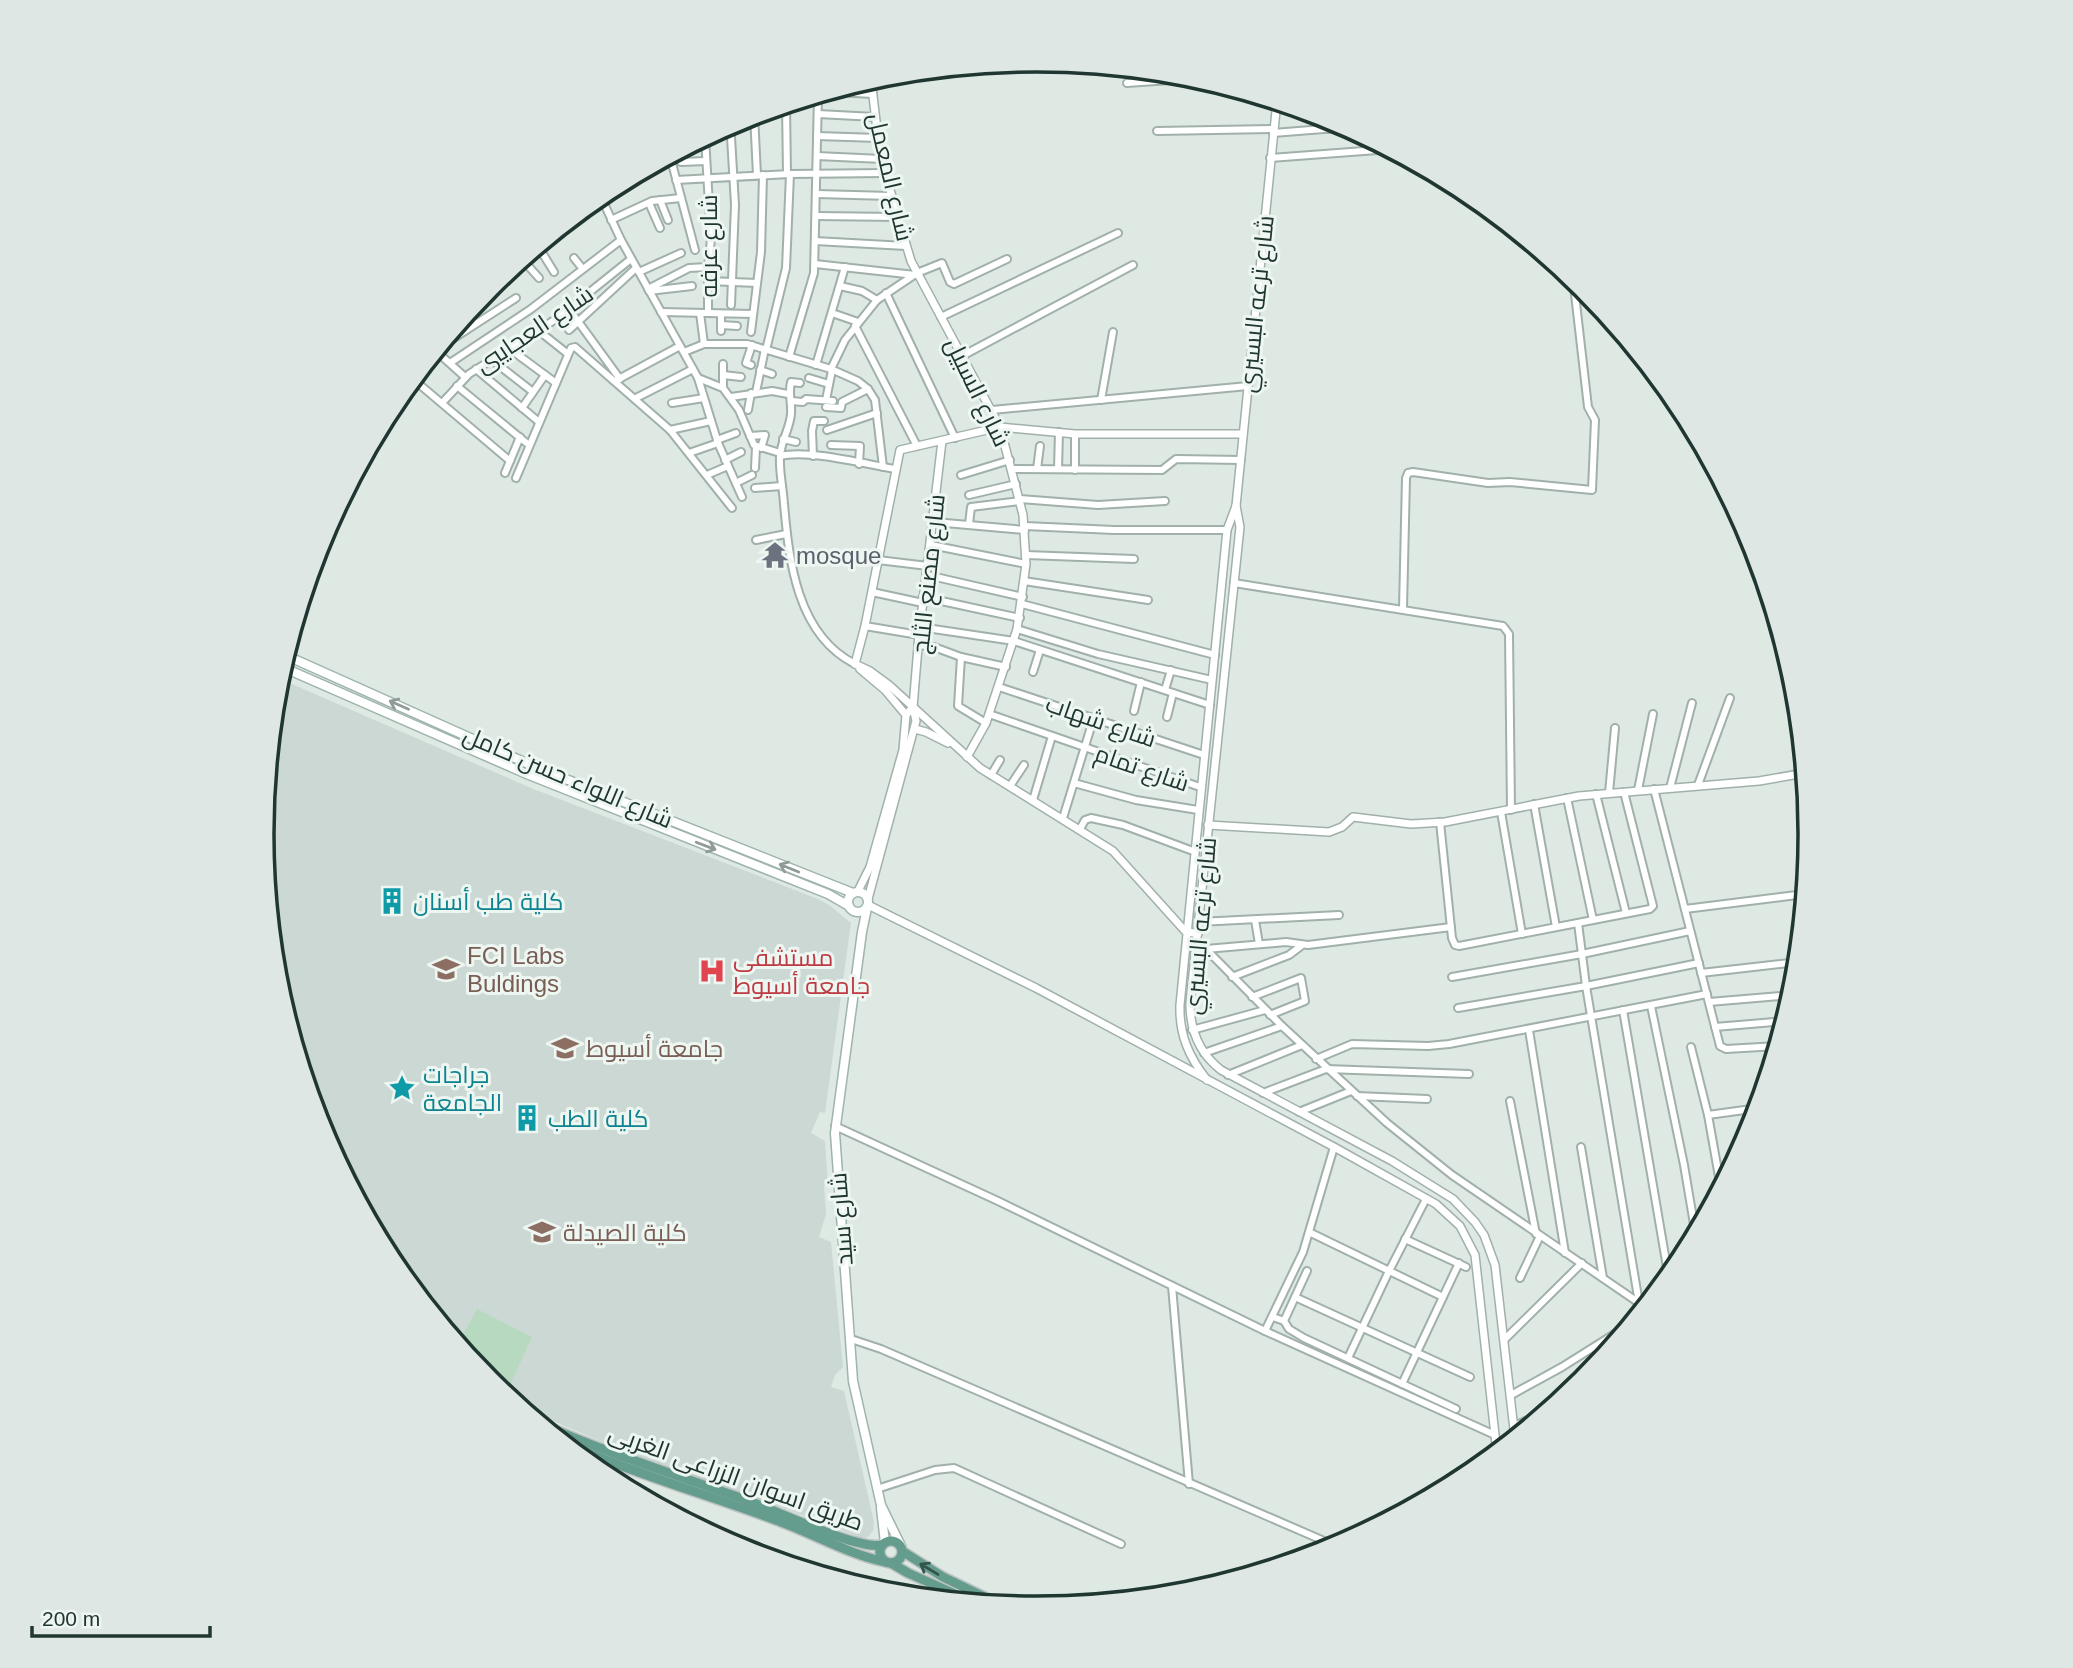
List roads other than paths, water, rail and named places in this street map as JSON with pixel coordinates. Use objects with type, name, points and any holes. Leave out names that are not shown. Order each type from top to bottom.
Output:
[{"type":"main road","name":"شارع اللواء حسن كامل","points":[[295,659],[533,766],[856,892]]},
{"type":"main road","name":"شارع اللواء حسن كامل","points":[[292,671],[529,775],[828,894],[851,908]]},
{"type":"main road","points":[[434,734],[439,723]]},
{"type":"main road","points":[[529,775],[533,766]]},
{"type":"main road","points":[[648,823],[652,813]]},
{"type":"main road","points":[[851,908],[859,912],[868,904],[864,894],[856,892],[849,899],[851,908],[862,932]]},
{"type":"main road","name":"شارع سيد","points":[[868,904],[835,1129],[853,1381],[881,1505],[884,1544]]},
{"type":"main road","name":"طريق اسوان الزراعى الغربى","points":[[567,1435],[625,1459],[744,1499],[860,1544],[884,1544]]},
{"type":"main road","name":"طريق اسوان الزراعى الغربى","points":[[597,1457],[636,1473],[753,1512],[866,1557],[889,1562],[949,1591]]},
{"type":"main road","name":"شارع سيد","points":[[881,1505],[902,1548]]},
{"type":"main road","points":[[902,1548],[900,1559],[889,1562],[880,1552],[884,1544],[895,1541],[934,1572],[979,1594]]},
{"type":"street","points":[[1127,83],[1155,81]]},
{"type":"street","name":"شارع المعمل","points":[[872,90],[878,138],[890,196],[916,274]]},
{"type":"street","points":[[859,93],[873,94]]},
{"type":"street","points":[[789,356],[815,264],[818,104]]},
{"type":"street","name":"شارع ترعه البسيري","points":[[1207,1080],[1187,1050],[1180,1028],[1185,931],[1227,530],[1236,506],[1276,110]]},
{"type":"street","points":[[739,410],[752,410],[753,393],[786,268],[789,174],[786,114]]},
{"type":"street","points":[[818,114],[875,117]]},
{"type":"street","points":[[751,332],[761,239],[760,175],[755,126]]},
{"type":"street","points":[[1157,131],[1324,128]]},
{"type":"street","points":[[817,136],[878,138]]},
{"type":"street","points":[[731,137],[735,205],[731,306]]},
{"type":"street","name":"شارع عرفه","points":[[704,344],[711,239],[705,147]]},
{"type":"street","points":[[1270,158],[1374,150]]},
{"type":"street","points":[[817,156],[882,159]]},
{"type":"street","points":[[681,162],[706,161]]},
{"type":"street","points":[[672,165],[695,250]]},
{"type":"street","points":[[676,180],[789,174],[885,173]]},
{"type":"street","points":[[817,194],[890,196]]},
{"type":"street","points":[[611,220],[649,203],[681,198]]},
{"type":"street","points":[[660,200],[668,220]]},
{"type":"street","points":[[649,203],[660,228]]},
{"type":"street","points":[[605,206],[631,259],[698,378],[717,441],[742,497]]},
{"type":"street","points":[[816,216],[897,217]]},
{"type":"street","points":[[940,317],[1118,233]]},
{"type":"street","points":[[450,363],[531,309],[621,240]]},
{"type":"street","points":[[816,241],[906,246]]},
{"type":"street","points":[[569,330],[637,270],[681,253]]},
{"type":"street","points":[[543,254],[554,272]]},
{"type":"street","points":[[574,258],[582,268]]},
{"type":"street","name":"شارع العجايبى","points":[[442,403],[465,377],[539,331],[631,259]]},
{"type":"street","points":[[830,402],[831,370],[843,343],[877,300],[916,274],[942,263],[950,282],[954,284],[1007,259]]},
{"type":"street","points":[[815,264],[916,274]]},
{"type":"street","points":[[962,356],[1133,265]]},
{"type":"street","points":[[528,266],[539,278]]},
{"type":"street","points":[[649,290],[689,268],[708,267]]},
{"type":"street","points":[[816,365],[845,267]]},
{"type":"street","name":"شارع السبيل","points":[[916,274],[1000,427],[1013,469],[1025,528],[1026,564],[1020,618],[988,719],[967,758]]},
{"type":"street","points":[[708,281],[757,283]]},
{"type":"street","points":[[649,290],[692,286]]},
{"type":"street","points":[[840,286],[862,290],[877,300]]},
{"type":"street","points":[[886,293],[955,438]]},
{"type":"street","points":[[1403,609],[1408,473],[1488,483],[1510,482],[1592,490],[1595,420],[1588,407],[1575,295]]},
{"type":"street","points":[[460,335],[516,298]]},
{"type":"street","points":[[569,309],[617,380]]},
{"type":"street","points":[[661,312],[753,314]]},
{"type":"street","points":[[721,313],[721,328],[737,326]]},
{"type":"street","points":[[832,313],[856,324],[916,446]]},
{"type":"street","points":[[539,331],[568,354]]},
{"type":"street","points":[[1101,400],[1113,332]]},
{"type":"street","points":[[617,380],[682,349],[704,344],[752,345],[789,356],[858,381],[869,389],[875,400],[883,467]]},
{"type":"street","points":[[751,365],[746,363],[752,345]]},
{"type":"street","points":[[516,478],[568,354],[571,348],[575,347],[617,380],[670,429],[732,508]]},
{"type":"street","points":[[510,349],[556,383]]},
{"type":"street","points":[[443,356],[465,377]]},
{"type":"street","points":[[492,360],[533,392]]},
{"type":"street","points":[[723,364],[723,387]]},
{"type":"street","points":[[476,369],[539,422]]},
{"type":"street","points":[[636,398],[693,369]]},
{"type":"street","points":[[760,370],[772,374]]},
{"type":"street","points":[[522,408],[545,374]]},
{"type":"street","points":[[723,375],[741,377]]},
{"type":"street","points":[[698,378],[723,387],[739,410],[758,447],[780,455],[813,456],[895,469]]},
{"type":"street","points":[[809,379],[829,384]]},
{"type":"street","points":[[800,383],[791,382],[790,418],[780,455],[786,534],[796,581],[811,622],[832,650],[877,676],[967,758],[1119,856],[1185,931],[1197,937],[1252,997],[1351,1091],[1451,1175],[1638,1302]]},
{"type":"street","points":[[421,386],[510,461]]},
{"type":"street","points":[[457,386],[529,446]]},
{"type":"street","points":[[992,410],[1248,386]]},
{"type":"street","points":[[731,397],[779,391],[789,398],[803,402],[805,399],[830,402],[841,408],[842,402],[869,389]]},
{"type":"street","points":[[672,403],[704,398]]},
{"type":"street","points":[[827,430],[877,413]]},
{"type":"street","points":[[670,429],[711,421]]},
{"type":"street","points":[[813,456],[814,421],[824,421]]},
{"type":"street","points":[[855,664],[872,592],[898,453],[902,450],[1000,427],[1075,434],[1243,434]]},
{"type":"street","points":[[1058,469],[1059,432]]},
{"type":"street","points":[[689,453],[736,433]]},
{"type":"street","points":[[1074,470],[1075,434]]},
{"type":"street","points":[[736,483],[754,472],[758,447],[765,435],[750,436]]},
{"type":"street","points":[[505,473],[520,438]]},
{"type":"street","points":[[783,439],[796,442]]},
{"type":"street","name":"شارع مصنع الثلج","points":[[913,707],[919,631],[942,441]]},
{"type":"street","points":[[831,445],[860,446],[859,464]]},
{"type":"street","points":[[1037,469],[1040,446]]},
{"type":"street","points":[[707,475],[741,452]]},
{"type":"street","points":[[1013,469],[1161,470],[1176,459],[1241,460]]},
{"type":"street","points":[[961,475],[1010,460]]},
{"type":"street","points":[[969,495],[1016,484]]},
{"type":"street","points":[[755,488],[782,486]]},
{"type":"street","points":[[969,524],[971,507],[1020,500],[1098,505],[1165,501]]},
{"type":"street","name":"شارع ترعه البسيري","points":[[1236,506],[1240,527],[1190,1003],[1192,1030],[1203,1053],[1228,1075],[1392,1161],[1440,1190],[1465,1210],[1475,1222],[1495,1265],[1514,1426]]},
{"type":"street","points":[[934,522],[1025,528],[1227,530]]},
{"type":"street","points":[[756,540],[786,534]]},
{"type":"street","points":[[930,545],[1026,564]]},
{"type":"street","points":[[1026,555],[1134,559]]},
{"type":"street","points":[[878,560],[928,566]]},
{"type":"street","points":[[927,575],[1214,655]]},
{"type":"street","points":[[1024,580],[1148,600]]},
{"type":"street","points":[[1234,583],[1496,624],[1507,629],[1511,810]]},
{"type":"street","points":[[872,592],[1020,618]]},
{"type":"street","points":[[865,626],[1014,641],[1210,705]]},
{"type":"street","points":[[1017,629],[1098,654],[1212,680]]},
{"type":"street","points":[[918,645],[1006,667]]},
{"type":"street","points":[[1033,672],[1040,650]]},
{"type":"street","name":"شارع تمام","points":[[961,657],[958,706],[988,719],[1052,736],[1200,787]]},
{"type":"street","points":[[855,664],[885,690],[906,715]]},
{"type":"street","points":[[1165,690],[1171,670]]},
{"type":"street","points":[[1134,711],[1141,682]]},
{"type":"street","name":"شارع شهاب","points":[[999,687],[1204,755]]},
{"type":"street","points":[[1167,717],[1173,693]]},
{"type":"street","points":[[1698,785],[1730,698]]},
{"type":"street","points":[[1670,788],[1692,703]]},
{"type":"street","points":[[856,892],[870,867],[903,750],[906,715],[913,707]]},
{"type":"street","name":"شارع سيد","points":[[868,904],[915,729],[913,707]]},
{"type":"street","points":[[1639,790],[1653,713]]},
{"type":"street","points":[[1063,818],[1094,717]]},
{"type":"street","points":[[1609,793],[1615,728]]},
{"type":"street","points":[[915,729],[958,748]]},
{"type":"street","points":[[1033,800],[1052,736]]},
{"type":"street","points":[[991,775],[1000,760]]},
{"type":"street","points":[[1010,786],[1024,765]]},
{"type":"street","points":[[1208,825],[1329,832],[1342,827],[1353,817],[1412,824],[1440,822],[1596,794],[1759,781],[1796,775]]},
{"type":"street","points":[[1201,778],[1213,781]]},
{"type":"street","points":[[1074,783],[1136,800],[1198,810]]},
{"type":"street","points":[[1654,789],[1719,1043],[1723,1048],[1768,1046]]},
{"type":"street","points":[[1440,822],[1453,942],[1458,946],[1650,909],[1654,902],[1624,792]]},
{"type":"street","points":[[1596,794],[1626,913]]},
{"type":"street","points":[[1567,798],[1593,920]]},
{"type":"street","points":[[1534,804],[1556,927]]},
{"type":"street","points":[[1501,812],[1522,934]]},
{"type":"street","points":[[1080,829],[1085,820],[1091,818],[1123,825],[1193,852]]},
{"type":"street","points":[[1685,909],[1796,895]]},
{"type":"street","points":[[868,904],[1036,988],[1334,1147],[1449,1214],[1460,1226],[1475,1255],[1496,1443]]},
{"type":"street","points":[[1199,922],[1339,915]]},
{"type":"street","points":[[1255,919],[1259,944]]},
{"type":"street","points":[[1578,923],[1591,1017],[1641,1298]]},
{"type":"street","points":[[1206,949],[1286,942],[1301,946],[1451,927]]},
{"type":"street","points":[[1452,977],[1690,931]]},
{"type":"street","points":[[1233,977],[1289,955],[1301,946]]},
{"type":"street","points":[[1458,1008],[1699,963]]},
{"type":"street","points":[[1701,973],[1787,963]]},
{"type":"street","points":[[1192,1030],[1305,1001],[1301,978],[1252,997]]},
{"type":"street","points":[[1316,1059],[1352,1044],[1428,1046],[1529,1030],[1623,1010],[1708,998],[1781,995]]},
{"type":"street","points":[[1651,1006],[1693,1221]]},
{"type":"street","points":[[1623,1010],[1666,1262]]},
{"type":"street","points":[[1715,1027],[1775,1022]]},
{"type":"street","points":[[1203,1053],[1282,1026]]},
{"type":"street","points":[[1529,1030],[1565,1253]]},
{"type":"street","points":[[1228,1075],[1302,1045]]},
{"type":"street","points":[[1691,1047],[1708,1115],[1718,1174]]},
{"type":"street","points":[[1263,1093],[1326,1069],[1469,1074]]},
{"type":"street","points":[[1299,1112],[1351,1091]]},
{"type":"street","points":[[1357,1096],[1427,1099]]},
{"type":"street","points":[[1510,1101],[1538,1235],[1520,1278]]},
{"type":"street","points":[[1708,1115],[1747,1110]]},
{"type":"street","points":[[835,1129],[845,1131],[962,1184],[1265,1331],[1495,1435]]},
{"type":"street","points":[[1265,1331],[1311,1233],[1334,1147]]},
{"type":"street","points":[[1581,1147],[1603,1278]]},
{"type":"street","points":[[1348,1358],[1426,1199]]},
{"type":"street","points":[[1311,1233],[1443,1297]]},
{"type":"street","points":[[1405,1240],[1466,1267]]},
{"type":"street","points":[[1402,1384],[1459,1263]]},
{"type":"street","points":[[1505,1339],[1582,1263]]},
{"type":"street","points":[[1284,1321],[1307,1271]]},
{"type":"street","points":[[1172,1286],[1189,1484]]},
{"type":"street","points":[[1295,1297],[1471,1377]]},
{"type":"street","points":[[1273,1317],[1284,1321],[1290,1331],[1456,1409]]},
{"type":"street","points":[[1511,1395],[1610,1337]]},
{"type":"street","points":[[850,1339],[874,1346],[1322,1540]]},
{"type":"street","points":[[1514,1426],[1519,1424]]},
{"type":"street","points":[[877,1489],[935,1470],[954,1468],[1121,1544]]},
{"type":"place","name":"mosque","points":[[775,555]]},
{"type":"place","name":"كلية طب أسنان","points":[[392,901]]},
{"type":"place","name":"FCI Labs Buldings","points":[[446,969]]},
{"type":"place","name":"مستشفی جامعة أسيوط","points":[[712,971]]},
{"type":"place","name":"جامعة أسيوط","points":[[565,1048]]},
{"type":"place","name":"جراجات الجامعة","points":[[402,1088]]},
{"type":"place","name":"كلية الطب","points":[[527,1118]]},
{"type":"place","name":"كلية الصيدلة","points":[[542,1232]]}]
